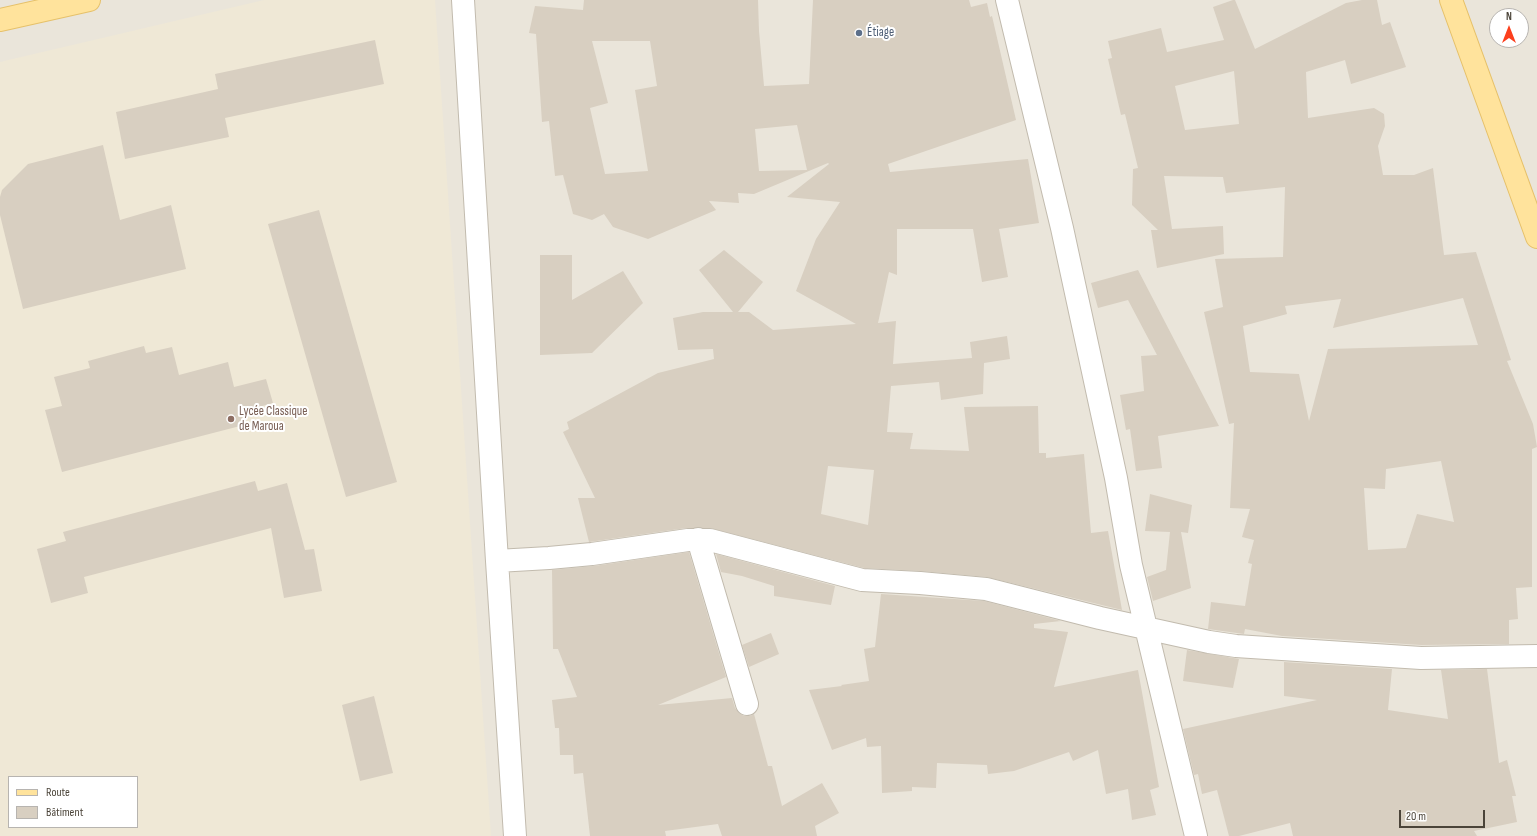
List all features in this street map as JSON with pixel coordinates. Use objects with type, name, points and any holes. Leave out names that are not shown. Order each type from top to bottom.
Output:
[{"type":"main road","points":[[0,20],[89,0]]},
{"type":"main road","points":[[1451,0],[1537,237]]},
{"type":"street","points":[[463,0],[515,836]]},
{"type":"street","points":[[1007,0],[1062,228],[1116,478],[1131,565],[1196,836]]},
{"type":"street","points":[[497,561],[592,554],[698,539],[710,540],[862,580],[920,582],[979,588],[1092,616],[1209,642],[1236,646],[1421,658],[1537,656]]},
{"type":"street","points":[[698,539],[747,704]]},
{"type":"shaded area","points":[[0,0],[1537,0],[1537,836],[0,836]]},
{"type":"shaded area","name":"Lycée Classique de Maroua","points":[[264,0],[435,0],[491,836],[0,836],[0,62]]},
{"type":"building","points":[[584,0],[758,0],[764,86],[809,84],[813,0],[969,0],[971,7],[987,3],[990,17],[992,16],[1016,120],[888,164],[890,172],[1028,159],[1039,223],[999,229],[1008,277],[982,282],[973,229],[897,229],[897,275],[889,272],[878,323],[896,321],[893,364],[972,358],[970,342],[1007,336],[1010,359],[984,363],[983,394],[941,400],[939,382],[891,386],[887,432],[913,433],[910,449],[969,451],[964,407],[1038,406],[1039,453],[1046,453],[1046,458],[1084,454],[1091,533],[1108,531],[1122,610],[987,577],[864,568],[710,528],[686,528],[589,542],[578,498],[595,498],[563,432],[569,429],[567,422],[658,373],[714,359],[713,349],[678,350],[673,318],[703,312],[733,312],[699,270],[724,250],[763,282],[738,312],[749,312],[773,330],[856,324],[796,291],[816,239],[840,202],[787,197],[829,164],[828,163],[754,194],[738,193],[739,203],[709,201],[716,210],[648,239],[613,227],[604,214],[592,220],[573,214],[563,175],[555,176],[549,121],[542,122],[536,34],[529,33],[535,6],[583,10]],"holes":[[[592,41],[650,41],[657,86],[635,90],[648,171],[605,174],[590,108],[608,103]],[[797,125],[807,170],[759,171],[755,129]],[[828,466],[874,470],[868,525],[821,514]]]},
{"type":"building","points":[[1235,0],[1255,49],[1346,3],[1362,0],[1377,0],[1382,25],[1390,22],[1406,67],[1351,84],[1345,60],[1306,72],[1308,118],[1374,108],[1384,114],[1385,126],[1378,146],[1383,175],[1414,175],[1433,168],[1444,255],[1476,252],[1511,360],[1507,361],[1533,424],[1537,447],[1532,449],[1532,587],[1516,588],[1518,619],[1509,620],[1509,644],[1421,645],[1282,636],[1245,629],[1244,634],[1208,629],[1211,602],[1245,606],[1252,564],[1248,563],[1254,540],[1242,537],[1250,509],[1230,508],[1234,423],[1229,424],[1204,312],[1223,307],[1215,259],[1283,257],[1285,187],[1226,193],[1223,177],[1164,176],[1172,229],[1223,226],[1224,254],[1157,268],[1151,230],[1158,230],[1132,205],[1133,169],[1138,168],[1125,114],[1121,115],[1108,59],[1112,58],[1108,41],[1161,28],[1167,52],[1224,40],[1213,7]],"holes":[[[1234,71],[1239,124],[1185,130],[1175,86]],[[1463,298],[1478,345],[1328,349],[1309,421],[1299,374],[1250,372],[1243,326],[1287,314],[1285,306],[1341,299],[1333,328]],[[1441,461],[1454,522],[1417,514],[1406,548],[1368,550],[1364,488],[1385,489],[1386,469]]]},
{"type":"building","points":[[375,40],[384,84],[225,118],[229,137],[125,159],[116,112],[218,89],[215,74]]},
{"type":"building","points":[[103,145],[120,220],[171,205],[186,269],[23,309],[0,215],[0,197],[2,190],[28,164]]},
{"type":"building","points":[[319,210],[397,482],[346,497],[268,224]]},
{"type":"building","points":[[540,255],[572,255],[572,300],[623,271],[643,303],[592,353],[540,355]]},
{"type":"building","points":[[1138,270],[1219,426],[1158,436],[1162,468],[1136,471],[1130,429],[1126,430],[1120,395],[1144,391],[1141,356],[1157,355],[1128,300],[1098,308],[1091,283]]},
{"type":"building","points":[[144,346],[146,353],[172,347],[179,375],[228,362],[234,387],[266,379],[273,403],[241,412],[244,425],[62,472],[45,410],[62,406],[54,377],[90,368],[88,361]]},
{"type":"building","points":[[255,481],[258,491],[287,483],[305,550],[314,549],[322,591],[284,598],[271,528],[84,577],[88,593],[51,603],[37,549],[66,541],[63,532]]},
{"type":"building","points":[[1150,494],[1192,505],[1188,533],[1181,532],[1191,588],[1153,601],[1147,577],[1166,570],[1170,532],[1145,531]]},
{"type":"building","points":[[689,552],[726,677],[658,705],[732,698],[735,708],[739,713],[744,716],[754,714],[768,766],[772,766],[782,806],[822,783],[839,813],[815,826],[817,836],[722,836],[718,824],[665,831],[666,836],[590,836],[583,773],[574,774],[573,755],[560,755],[559,728],[555,728],[552,700],[577,697],[558,649],[553,649],[552,570],[594,566]]},
{"type":"building","points":[[716,554],[835,586],[831,605],[774,596],[774,586],[742,576],[721,572]]},
{"type":"building","points":[[881,594],[984,601],[1061,621],[1034,624],[1034,628],[1068,632],[1054,687],[1138,670],[1159,787],[1150,790],[1156,815],[1132,820],[1128,789],[1106,794],[1098,750],[1073,761],[1069,752],[1014,771],[988,774],[987,765],[937,763],[936,788],[912,787],[912,791],[882,793],[881,746],[867,747],[866,738],[832,750],[809,690],[869,681],[864,649],[875,647]]},
{"type":"building","points":[[771,633],[779,654],[749,667],[742,645]]},
{"type":"building","points":[[1187,650],[1239,659],[1233,688],[1183,681]]},
{"type":"building","points":[[1284,662],[1392,669],[1388,710],[1448,719],[1441,670],[1487,669],[1499,763],[1507,760],[1516,796],[1512,796],[1517,822],[1474,831],[1477,836],[1293,836],[1290,823],[1239,836],[1229,836],[1217,790],[1202,794],[1198,774],[1194,775],[1183,729],[1317,700],[1284,696]]},
{"type":"building","points":[[374,696],[393,773],[360,781],[342,705]]},
{"type":"place","name":"Étiage","points":[[859,33]]},
{"type":"place","name":"Lycée Classique de Maroua","points":[[231,419]]}]
